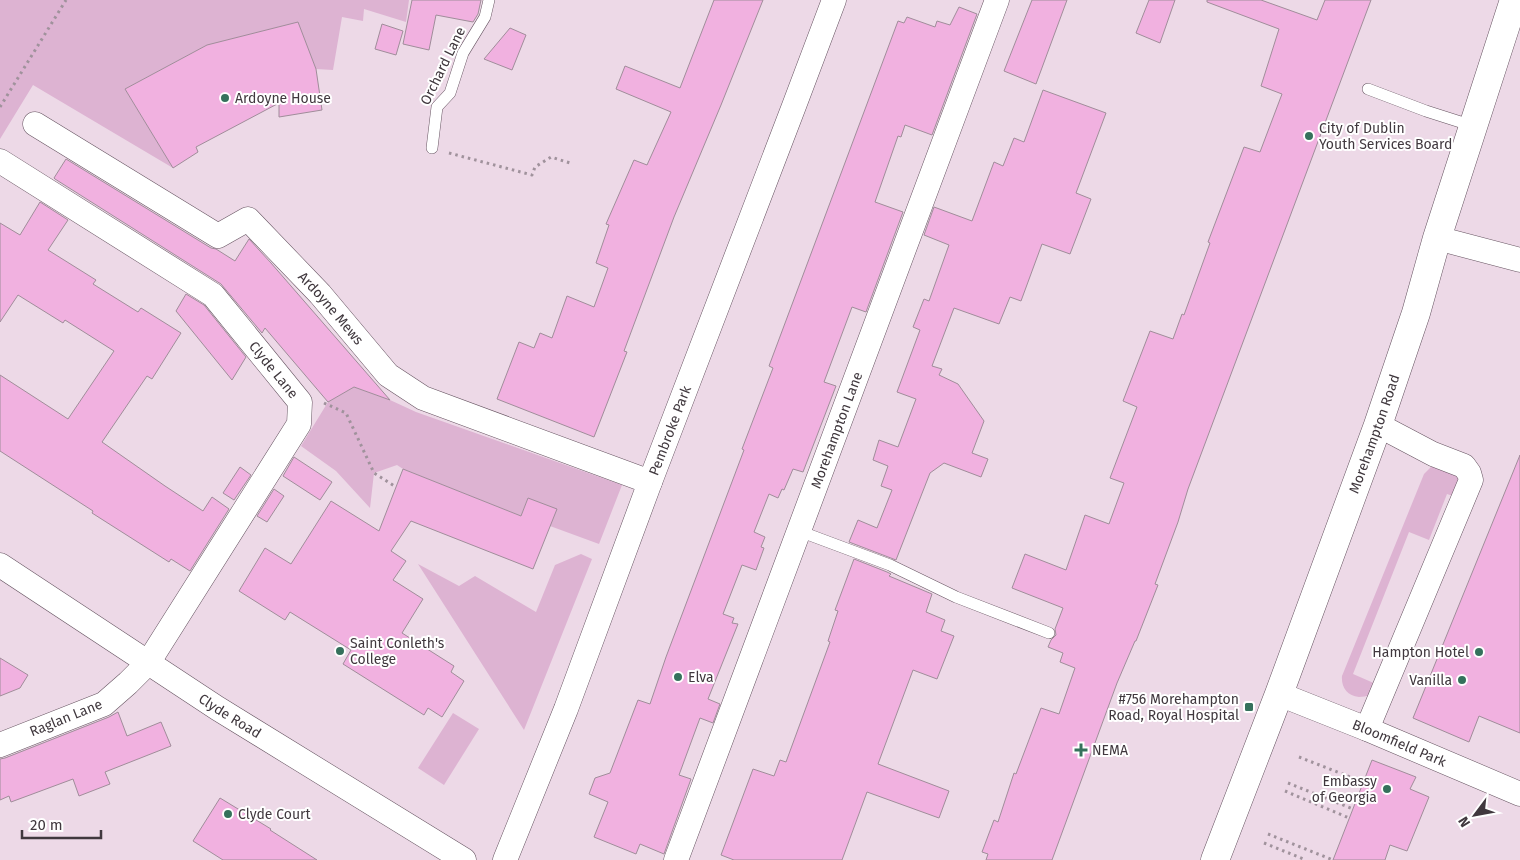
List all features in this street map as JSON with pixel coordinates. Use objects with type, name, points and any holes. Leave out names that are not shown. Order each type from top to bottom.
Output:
[{"type":"main road","name":"Morehampton Road","points":[[1215,860],[1279,694],[1378,425],[1416,313],[1514,0]]},
{"type":"street","name":"Pembroke Park","points":[[505,860],[566,709],[650,482],[834,0]]},
{"type":"street","name":"Morehampton Lane","points":[[676,860],[997,0]]},
{"type":"street","name":"Ardoyne Mews","points":[[35,124],[218,236],[248,219],[320,294],[388,375],[423,398],[650,482]]},
{"type":"street","name":"Clyde Lane","points":[[0,161],[213,295],[300,402],[299,424],[148,663]]},
{"type":"street","points":[[1438,238],[1520,260]]},
{"type":"street","points":[[1367,729],[1471,480],[1464,466],[1433,454],[1378,425]]},
{"type":"street","name":"Clyde Road","points":[[0,565],[217,708],[464,860]]},
{"type":"street","name":"Raglan Lane","points":[[0,744],[104,704],[148,663]]},
{"type":"street","name":"Bloomfield Park","points":[[1279,694],[1520,794]]},
{"type":"lane","name":"Orchard Lane","points":[[432,148],[437,107],[450,93],[463,53],[485,17],[488,0]]},
{"type":"lane","points":[[1368,89],[1426,112],[1473,126]]},
{"type":"lane","points":[[799,531],[890,565],[956,597],[1049,632]]},
{"type":"path","points":[[0,107],[66,0]]},
{"type":"path","points":[[432,148],[532,175],[535,167],[551,157],[570,163]]},
{"type":"path","points":[[324,403],[346,412],[374,472],[396,487]]},
{"type":"path","points":[[1299,756],[1363,782]]},
{"type":"path","points":[[1288,783],[1353,809]]},
{"type":"path","points":[[1285,791],[1349,818]]},
{"type":"path","points":[[1268,834],[1333,860]]},
{"type":"path","points":[[1264,843],[1306,860]]},
{"type":"shaded area","points":[[0,0],[409,0],[406,22],[364,9],[363,21],[342,17],[333,70],[316,69],[298,23],[207,45],[125,89],[173,168],[33,85],[0,139]]},
{"type":"shaded area","points":[[354,387],[416,412],[622,485],[599,544],[550,526],[556,509],[528,498],[521,516],[397,465],[374,473],[370,508],[336,471],[301,446],[328,402]]},
{"type":"shaded area","points":[[1432,466],[1454,470],[1459,479],[1456,497],[1447,494],[1429,540],[1409,532],[1353,674],[1376,684],[1371,695],[1360,697],[1351,695],[1343,684],[1342,676],[1424,474]]},
{"type":"shaded area","points":[[581,554],[592,559],[524,730],[418,564],[459,586],[475,576],[536,612],[555,565]]},
{"type":"shaded area","points":[[453,713],[479,729],[444,785],[418,768]]},
{"type":"building","points":[[412,0],[481,0],[478,14],[473,22],[436,15],[429,50],[403,44]]},
{"type":"building","points":[[714,0],[763,0],[674,217],[624,351],[627,352],[594,437],[497,399],[519,342],[534,348],[540,333],[552,338],[567,296],[594,307],[608,268],[596,263],[609,225],[606,224],[634,160],[647,165],[671,112],[616,89],[625,66],[680,88]]},
{"type":"building","points":[[1032,0],[1067,0],[1036,84],[1004,71]]},
{"type":"building","points":[[1149,0],[1175,0],[1160,43],[1136,33]]},
{"type":"building","points":[[1207,0],[1261,0],[1317,20],[1325,0],[1371,0],[1188,489],[1155,584],[1158,585],[1117,683],[1052,860],[986,860],[988,854],[982,852],[994,820],[998,822],[1014,773],[1016,774],[1041,708],[1059,714],[1075,668],[1060,662],[1063,653],[1048,647],[1056,635],[1055,629],[1063,608],[1012,588],[1025,554],[1066,570],[1085,515],[1109,524],[1124,483],[1110,478],[1137,407],[1123,401],[1150,331],[1173,339],[1182,314],[1184,315],[1210,243],[1208,242],[1244,147],[1260,152],[1282,94],[1261,86],[1279,29],[1207,2]]},
{"type":"building","points":[[959,7],[977,14],[932,135],[905,125],[901,137],[898,136],[875,202],[903,212],[866,312],[852,307],[824,382],[836,386],[803,472],[793,469],[784,490],[782,489],[778,498],[769,494],[754,532],[765,537],[761,547],[764,548],[756,570],[742,565],[723,614],[734,618],[732,623],[738,624],[708,699],[720,704],[713,723],[700,718],[679,775],[691,779],[664,854],[640,844],[636,854],[594,837],[608,802],[589,794],[595,778],[610,773],[638,700],[650,704],[773,368],[769,366],[898,21],[904,23],[907,17],[935,27],[937,21],[950,25]]},
{"type":"building","name":"Ardoyne House","points":[[298,22],[316,69],[322,110],[279,117],[279,103],[196,147],[198,152],[173,168],[125,89],[207,45]]},
{"type":"building","points":[[382,24],[403,31],[396,55],[375,49]]},
{"type":"building","points":[[510,28],[526,35],[512,70],[484,59]]},
{"type":"building","points":[[1043,90],[1106,113],[1076,193],[1091,199],[1070,254],[1042,244],[1021,301],[1010,297],[999,324],[954,308],[932,366],[942,369],[939,375],[958,384],[984,421],[972,453],[988,459],[981,477],[944,463],[930,473],[896,560],[849,542],[858,520],[877,528],[892,490],[881,486],[888,466],[873,460],[879,440],[898,447],[916,399],[897,392],[920,330],[913,327],[924,299],[929,301],[949,245],[924,235],[934,207],[972,221],[994,162],[1003,166],[1014,138],[1024,142]]},
{"type":"building","points":[[66,159],[235,261],[249,239],[390,400],[354,387],[328,402],[265,328],[262,333],[221,284],[55,179]]},
{"type":"building","points":[[40,202],[68,220],[48,250],[96,280],[93,284],[138,312],[141,308],[181,333],[152,379],[147,376],[102,442],[203,511],[212,497],[229,509],[190,571],[171,559],[169,562],[0,451],[0,375],[68,419],[114,351],[65,320],[63,323],[18,295],[0,322],[0,223],[20,235]]},
{"type":"building","points":[[186,294],[204,305],[246,357],[232,380],[176,311]]},
{"type":"building","points":[[1520,455],[1520,733],[1479,716],[1469,742],[1413,718]]},
{"type":"building","points":[[294,457],[332,482],[320,500],[283,476]]},
{"type":"building","points":[[240,467],[251,475],[234,500],[223,493]]},
{"type":"building","points":[[403,469],[521,516],[528,498],[557,509],[533,569],[411,521],[391,551],[406,561],[393,580],[423,599],[402,633],[454,666],[451,672],[464,681],[442,717],[428,708],[424,715],[343,664],[351,650],[290,612],[285,620],[239,591],[265,548],[291,564],[331,501],[379,531]]},
{"type":"building","points":[[274,489],[284,496],[267,522],[257,516]]},
{"type":"building","points":[[854,559],[887,572],[891,574],[889,576],[932,594],[926,612],[945,620],[941,631],[954,636],[937,679],[913,670],[878,764],[949,791],[939,818],[867,792],[842,860],[734,860],[721,855],[753,769],[774,776],[780,760],[786,762],[830,642],[828,641],[838,611],[835,610]]},
{"type":"building","points":[[0,658],[28,675],[20,688],[0,696]]},
{"type":"building","points":[[118,712],[127,736],[161,722],[171,746],[105,772],[110,784],[79,796],[73,779],[11,802],[9,796],[0,800],[0,759]]},
{"type":"building","points":[[1372,760],[1416,777],[1410,789],[1429,797],[1407,851],[1390,845],[1385,860],[1333,860]]},
{"type":"building","name":"Clyde Court","points":[[220,798],[317,860],[223,860],[193,841]]},
{"type":"place","name":"Ardoyne House","points":[[225,98]]},
{"type":"place","name":"City of Dublin Youth Services Board","points":[[1309,136]]},
{"type":"place","name":"Saint Conleth's College","points":[[340,651]]},
{"type":"place","name":"Hampton Hotel","points":[[1479,652]]},
{"type":"place","name":"Elva","points":[[678,677]]},
{"type":"place","name":"Vanilla","points":[[1462,680]]},
{"type":"place","name":"#756 Morehampton Road, Royal Hospital","points":[[1249,707]]},
{"type":"place","name":"NEMA","points":[[1081,750]]},
{"type":"place","name":"Embassy of Georgia","points":[[1387,789]]},
{"type":"place","name":"Clyde Court","points":[[228,814]]}]
